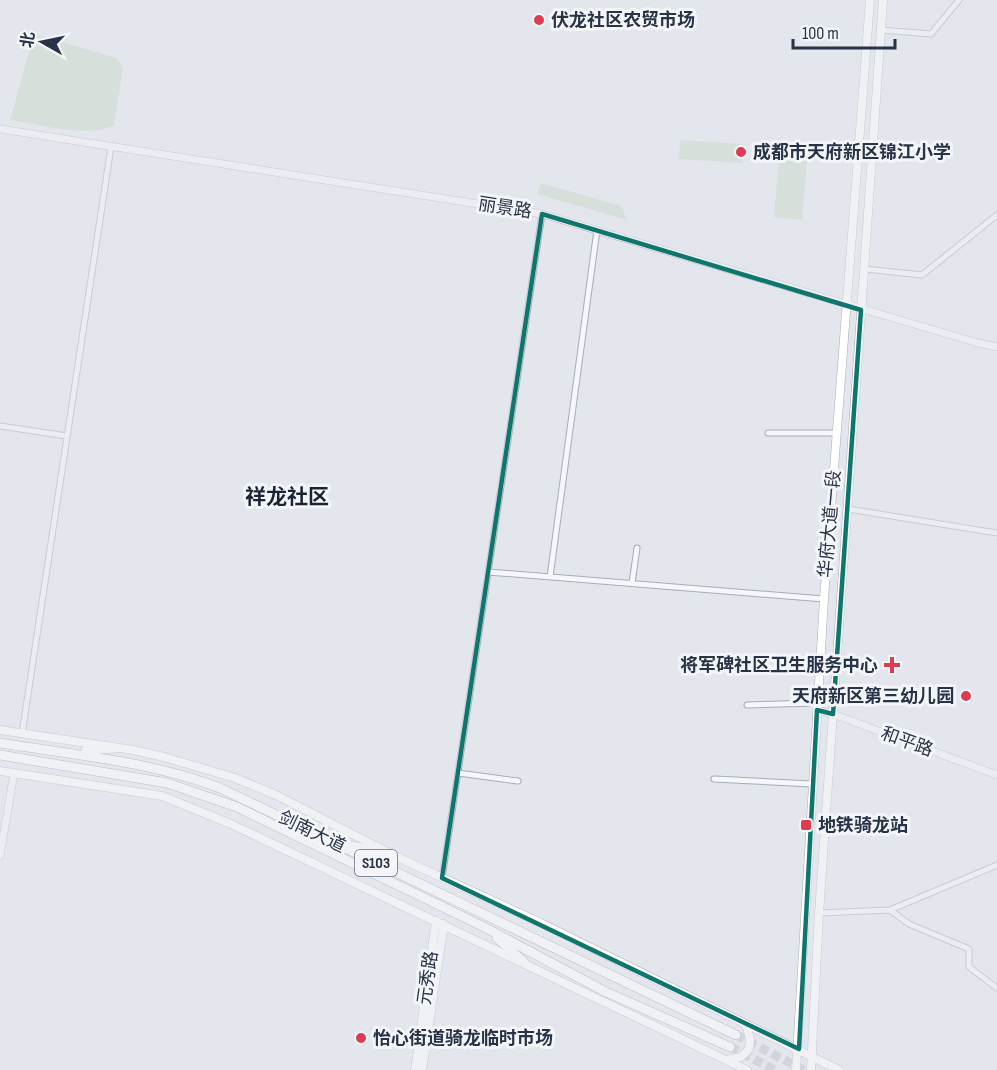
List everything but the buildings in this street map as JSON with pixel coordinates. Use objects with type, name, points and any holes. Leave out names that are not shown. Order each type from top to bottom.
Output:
[{"type":"highway","points":[[5,743],[92,751],[116,748]]},
{"type":"highway","name":"剑南大道","points":[[5,743],[146,766],[191,777],[233,793],[736,1035]]},
{"type":"highway","name":"剑南大道","points":[[0,755],[167,783],[237,807],[484,927],[606,992],[730,1047]]},
{"type":"highway","points":[[332,842],[395,856]]},
{"type":"highway","points":[[484,927],[524,962]]},
{"type":"main road","name":"华府大道一段","points":[[796,1070],[824,599],[870,0]]},
{"type":"main road","points":[[811,1070],[819,913],[883,0]]},
{"type":"main road","points":[[0,730],[164,757],[236,778],[276,795],[395,856],[839,1070]]},
{"type":"main road","points":[[0,771],[162,796],[231,824],[747,1070]]},
{"type":"main road","name":"元秀路","points":[[415,1070],[440,922]]},
{"type":"main road","name":"元秀路","points":[[422,1070],[440,922]]},
{"type":"main road","points":[[727,1060],[741,1057],[749,1049],[750,1039],[746,1024]]},
{"type":"street","points":[[881,30],[931,34],[959,0]]},
{"type":"street","name":"丽景路","points":[[0,129],[542,214],[847,306],[997,347]]},
{"type":"street","points":[[22,734],[111,147]]},
{"type":"street","points":[[442,878],[542,214]]},
{"type":"street","points":[[865,269],[922,275],[997,215]]},
{"type":"street","points":[[550,577],[597,230]]},
{"type":"street","points":[[0,426],[67,436]]},
{"type":"street","points":[[768,433],[837,433]]},
{"type":"street","points":[[848,509],[997,533]]},
{"type":"street","points":[[632,584],[638,548]]},
{"type":"street","points":[[488,572],[824,599]]},
{"type":"street","points":[[747,705],[817,706]]},
{"type":"street","name":"和平路","points":[[817,706],[997,775]]},
{"type":"street","points":[[0,856],[14,773]]},
{"type":"street","points":[[458,773],[518,781]]},
{"type":"street","points":[[714,779],[812,784]]},
{"type":"street","points":[[819,913],[890,910],[997,864]]},
{"type":"street","points":[[890,910],[909,924],[969,949],[969,967],[997,988]]},
{"type":"highlighted area","points":[[542,214],[861,310],[833,714],[817,710],[799,1049],[442,878]]},
{"type":"green space","points":[[34,34],[117,58],[123,69],[114,125],[103,129],[77,131],[10,120]]},
{"type":"green space","points":[[680,140],[743,144],[742,163],[679,159]]},
{"type":"green space","points":[[779,158],[807,160],[802,220],[774,217]]},
{"type":"green space","points":[[541,183],[621,206],[627,220],[537,194]]},
{"type":"tunnel","points":[[736,1035],[804,1070]]},
{"type":"tunnel","points":[[730,1047],[775,1070]]},
{"type":"place","name":"伏龙社区农贸市场","points":[[539,20]]},
{"type":"place","name":"成都市天府新区锦江小学","points":[[741,152]]},
{"type":"place","name":"将军碑社区卫生服务中心","points":[[892,665]]},
{"type":"place","name":"天府新区第三幼儿园","points":[[966,696]]},
{"type":"place","name":"地铁骑龙站","points":[[806,825]]},
{"type":"place","name":"怡心街道骑龙临时市场","points":[[361,1038]]},
{"type":"district","name":"祥龙社区","points":[[287,497]]}]
